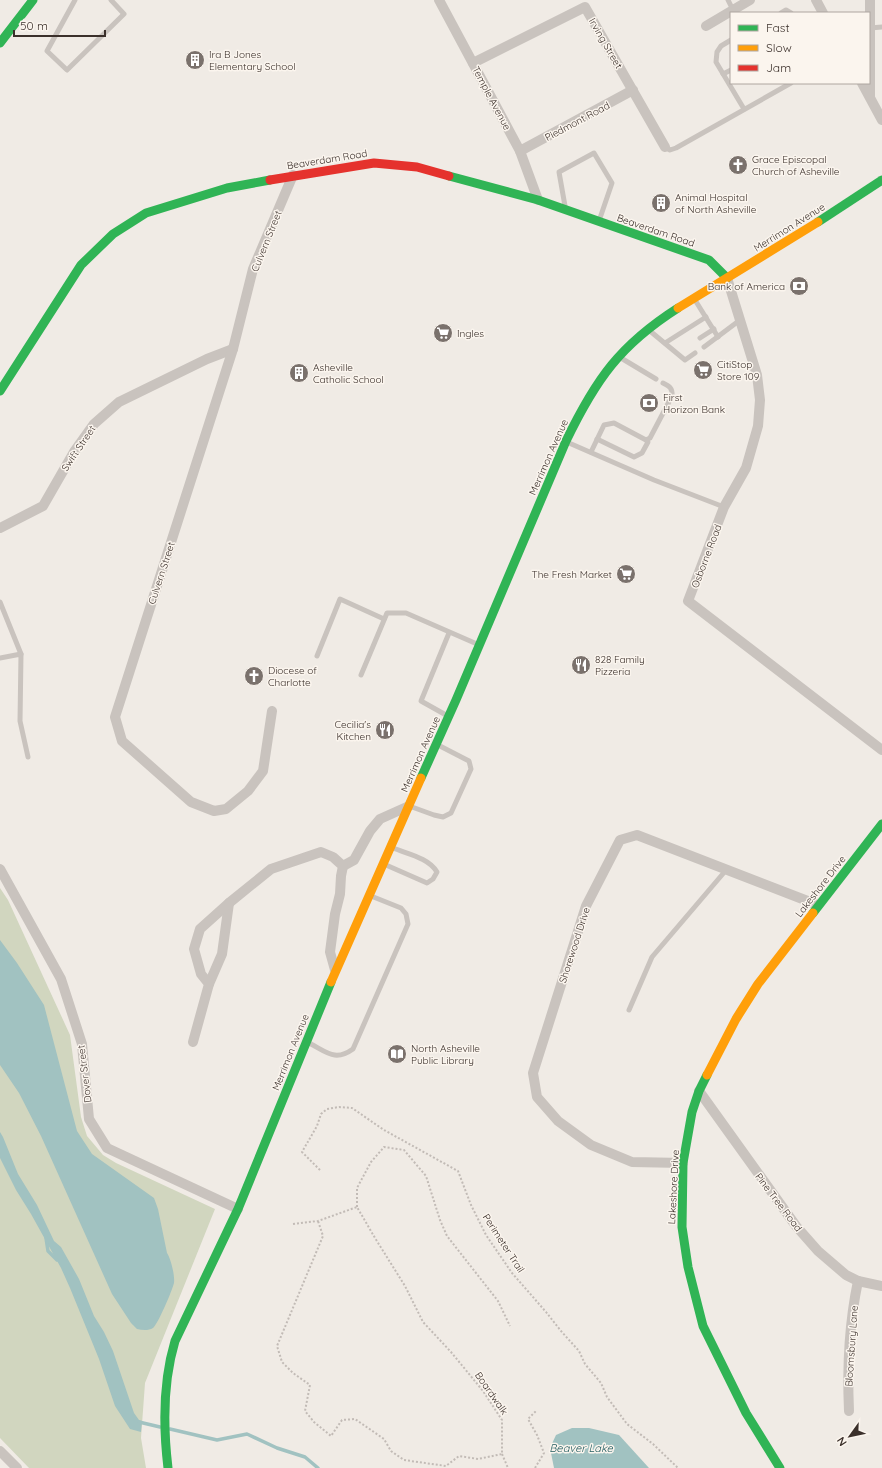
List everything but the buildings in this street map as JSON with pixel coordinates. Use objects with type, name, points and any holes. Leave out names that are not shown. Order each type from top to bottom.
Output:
[{"type":"street","points":[[0,43],[12,30],[33,0]]},
{"type":"street","name":"Temple Avenue","points":[[439,0],[520,151],[538,200]]},
{"type":"street","points":[[706,26],[750,0]]},
{"type":"street","points":[[816,0],[822,12]]},
{"type":"street","points":[[870,0],[870,96]]},
{"type":"street","name":"Irving Street","points":[[473,63],[585,7],[665,147]]},
{"type":"street","points":[[863,84],[882,119]]},
{"type":"street","name":"Piedmont Road","points":[[520,151],[633,90]]},
{"type":"street","name":"Beaverdam Road","points":[[0,391],[81,265],[113,234],[146,213],[227,188],[293,175],[374,163],[417,167],[538,200],[709,260],[727,278]]},
{"type":"street","name":"Culvern Street","points":[[272,711],[263,771],[248,791],[226,809],[214,811],[191,802],[122,741],[114,717],[233,349],[253,269],[293,175]]},
{"type":"street","name":"Merrimon Avenue","points":[[168,1468],[165,1442],[164,1408],[172,1351],[175,1341],[238,1209],[335,972],[480,646],[566,441],[596,382],[618,357],[647,329],[822,220],[882,180]]},
{"type":"street","name":"Osborne Road","points":[[727,278],[757,375],[760,400],[758,426],[746,468],[724,507],[688,601],[882,750]]},
{"type":"street","name":"Swift Street","points":[[0,528],[43,506],[74,452],[94,424],[119,402],[207,359],[233,349]]},
{"type":"street","points":[[343,866],[354,860],[370,831],[380,819],[409,806]]},
{"type":"street","name":"Lakeshore Drive","points":[[780,1468],[740,1402],[703,1326],[688,1267],[682,1227],[683,1163],[692,1112],[699,1091],[736,1019],[758,984],[882,824]]},
{"type":"street","name":"Shorewood Drive","points":[[683,1163],[632,1162],[591,1145],[558,1121],[537,1098],[533,1073],[586,906],[620,840],[637,835],[818,905]]},
{"type":"street","points":[[209,984],[201,974],[194,949],[200,929],[271,869],[321,852],[333,857],[343,866]]},
{"type":"street","points":[[335,972],[330,952],[335,914],[340,894],[343,866]]},
{"type":"street","name":"Dover Street","points":[[0,869],[61,978],[82,1044],[89,1119],[108,1148],[238,1209]]},
{"type":"street","points":[[193,1042],[209,984],[222,954],[230,903]]},
{"type":"street","name":"Pine Tree Road","points":[[699,1091],[796,1226],[818,1251],[846,1275],[858,1281],[882,1286]]},
{"type":"street","name":"Bloomsbury Lane","points":[[849,1411],[848,1381],[852,1314],[858,1281]]},
{"type":"street","points":[[0,1451],[17,1468]]},
{"type":"lane","points":[[75,0],[47,51],[67,70],[124,14],[110,0]]},
{"type":"lane","points":[[728,0],[733,10]]},
{"type":"lane","points":[[870,28],[882,28]]},
{"type":"lane","points":[[730,41],[721,46],[717,52],[716,62],[744,109]]},
{"type":"lane","points":[[724,74],[730,71]]},
{"type":"lane","points":[[665,147],[673,150],[789,84]]},
{"type":"lane","points":[[566,210],[558,172],[594,153],[612,183],[598,222]]},
{"type":"lane","points":[[694,299],[718,337]]},
{"type":"lane","points":[[665,343],[706,316]]},
{"type":"lane","points":[[704,347],[741,320]]},
{"type":"lane","points":[[647,329],[678,352],[685,360],[695,353]]},
{"type":"lane","points":[[700,338],[714,329]]},
{"type":"lane","points":[[618,357],[656,379]]},
{"type":"lane","points":[[646,440],[650,438],[672,396],[673,391],[670,386],[663,383]]},
{"type":"lane","points":[[591,452],[604,426],[614,423],[646,440]]},
{"type":"lane","points":[[597,439],[634,457],[642,453],[648,442],[646,440]]},
{"type":"lane","points":[[566,441],[654,480],[724,507]]},
{"type":"lane","points":[[317,656],[340,599],[384,619]]},
{"type":"lane","points":[[0,602],[20,654],[20,721],[28,757]]},
{"type":"lane","points":[[361,675],[387,614],[406,613],[480,646]]},
{"type":"lane","points":[[449,633],[421,701],[449,716]]},
{"type":"lane","points":[[0,658],[20,654]]},
{"type":"lane","points":[[409,806],[443,817],[451,813],[471,769],[469,761],[436,744]]},
{"type":"lane","points":[[383,864],[427,883],[433,880],[437,872],[433,866],[424,861],[390,848]]},
{"type":"lane","points":[[629,1010],[652,957],[727,869]]},
{"type":"lane","points":[[306,1042],[335,1056],[346,1054],[353,1049],[408,924],[406,914],[401,908],[369,895]]},
{"type":"path","name":"Perimeter Trail","points":[[320,1170],[302,1152],[317,1126],[321,1114],[327,1109],[339,1107],[352,1108],[384,1130],[458,1171],[471,1205],[486,1235],[512,1273],[546,1312],[560,1331],[579,1351],[585,1364],[601,1383],[607,1397],[627,1424],[653,1444],[678,1468]]},
{"type":"path","points":[[293,1224],[318,1222],[357,1207],[357,1188],[371,1162],[384,1147],[404,1150],[426,1176],[440,1220],[447,1236],[498,1301],[510,1326]]},
{"type":"path","name":"Boardwalk","points":[[357,1207],[405,1286],[423,1322],[451,1352],[483,1391],[502,1420],[502,1454]]},
{"type":"path","points":[[318,1222],[323,1236],[277,1346],[282,1362],[293,1373],[310,1385],[305,1411],[314,1422],[331,1436],[342,1420],[355,1419],[384,1439],[391,1450],[404,1460],[447,1467],[459,1456],[478,1460],[502,1454],[508,1468]]},
{"type":"path","points":[[534,1468],[544,1453],[537,1435],[528,1419],[536,1411]]},
{"type":"green space","points":[[0,888],[8,900],[70,1035],[81,1117],[87,1136],[103,1155],[116,1163],[215,1209],[145,1383],[141,1438],[146,1468],[29,1468],[0,1438]]},
{"type":"water","points":[[0,940],[44,1005],[77,1131],[92,1154],[154,1198],[158,1209],[167,1253],[170,1259],[174,1283],[161,1314],[151,1329],[137,1329],[131,1323],[112,1294],[41,1136],[19,1093],[0,1065]]},
{"type":"water","points":[[0,1132],[18,1174],[37,1205],[54,1241],[61,1247],[79,1279],[94,1316],[113,1351],[134,1413],[139,1420],[142,1421],[141,1432],[130,1429],[115,1406],[99,1359],[61,1268],[16,1190],[0,1158]]},
{"type":"water","name":"Beaver Lake","points":[[572,1428],[589,1428],[619,1435],[649,1468],[554,1468],[550,1448],[556,1435]]},
{"type":"waterway","points":[[46,1238],[48,1251],[57,1260]]},
{"type":"waterway","points":[[139,1422],[160,1427]]},
{"type":"waterway","points":[[170,1429],[217,1440],[247,1434],[277,1448],[305,1457],[318,1468]]},
{"type":"traffic: fast","points":[[0,43],[33,0]]},
{"type":"traffic: fast","points":[[449,176],[538,200],[709,260],[727,278]]},
{"type":"traffic: fast","points":[[0,391],[81,265],[113,234],[146,213],[227,188],[270,180]]},
{"type":"traffic: fast","points":[[818,222],[882,180]]},
{"type":"traffic: fast","points":[[421,778],[456,700],[566,441],[577,419],[599,381],[625,350],[640,336],[678,308]]},
{"type":"traffic: fast","points":[[813,913],[882,824]]},
{"type":"traffic: fast","points":[[168,1468],[165,1436],[165,1404],[168,1372],[175,1341],[238,1209],[331,982]]},
{"type":"traffic: fast","points":[[707,1075],[699,1091],[692,1112],[683,1163],[682,1227],[688,1267],[703,1326],[746,1413],[780,1468]]},
{"type":"traffic: slow","points":[[678,308],[818,222]]},
{"type":"traffic: slow","points":[[331,982],[421,778]]},
{"type":"traffic: slow","points":[[707,1075],[736,1019],[758,984],[813,913]]},
{"type":"traffic: jam","points":[[270,180],[374,163],[417,167],[449,176]]},
{"type":"place","name":"Ira B Jones Elementary School","points":[[195,60]]},
{"type":"place","name":"Grace Episcopal Church of Asheville","points":[[738,165]]},
{"type":"place","name":"Animal Hospital of North Asheville","points":[[661,203]]},
{"type":"place","name":"Bank of America","points":[[799,286]]},
{"type":"place","name":"Ingles","points":[[443,333]]},
{"type":"place","name":"CitiStop Store 109","points":[[703,370]]},
{"type":"place","name":"Asheville Catholic School","points":[[299,373]]},
{"type":"place","name":"First Horizon Bank","points":[[649,403]]},
{"type":"place","name":"The Fresh Market","points":[[626,574]]},
{"type":"place","name":"828 Family Pizzeria","points":[[581,665]]},
{"type":"place","name":"Diocese of Charlotte","points":[[254,676]]},
{"type":"place","name":"Cecilia's Kitchen","points":[[385,730]]},
{"type":"place","name":"North Asheville Public Library","points":[[397,1054]]}]
